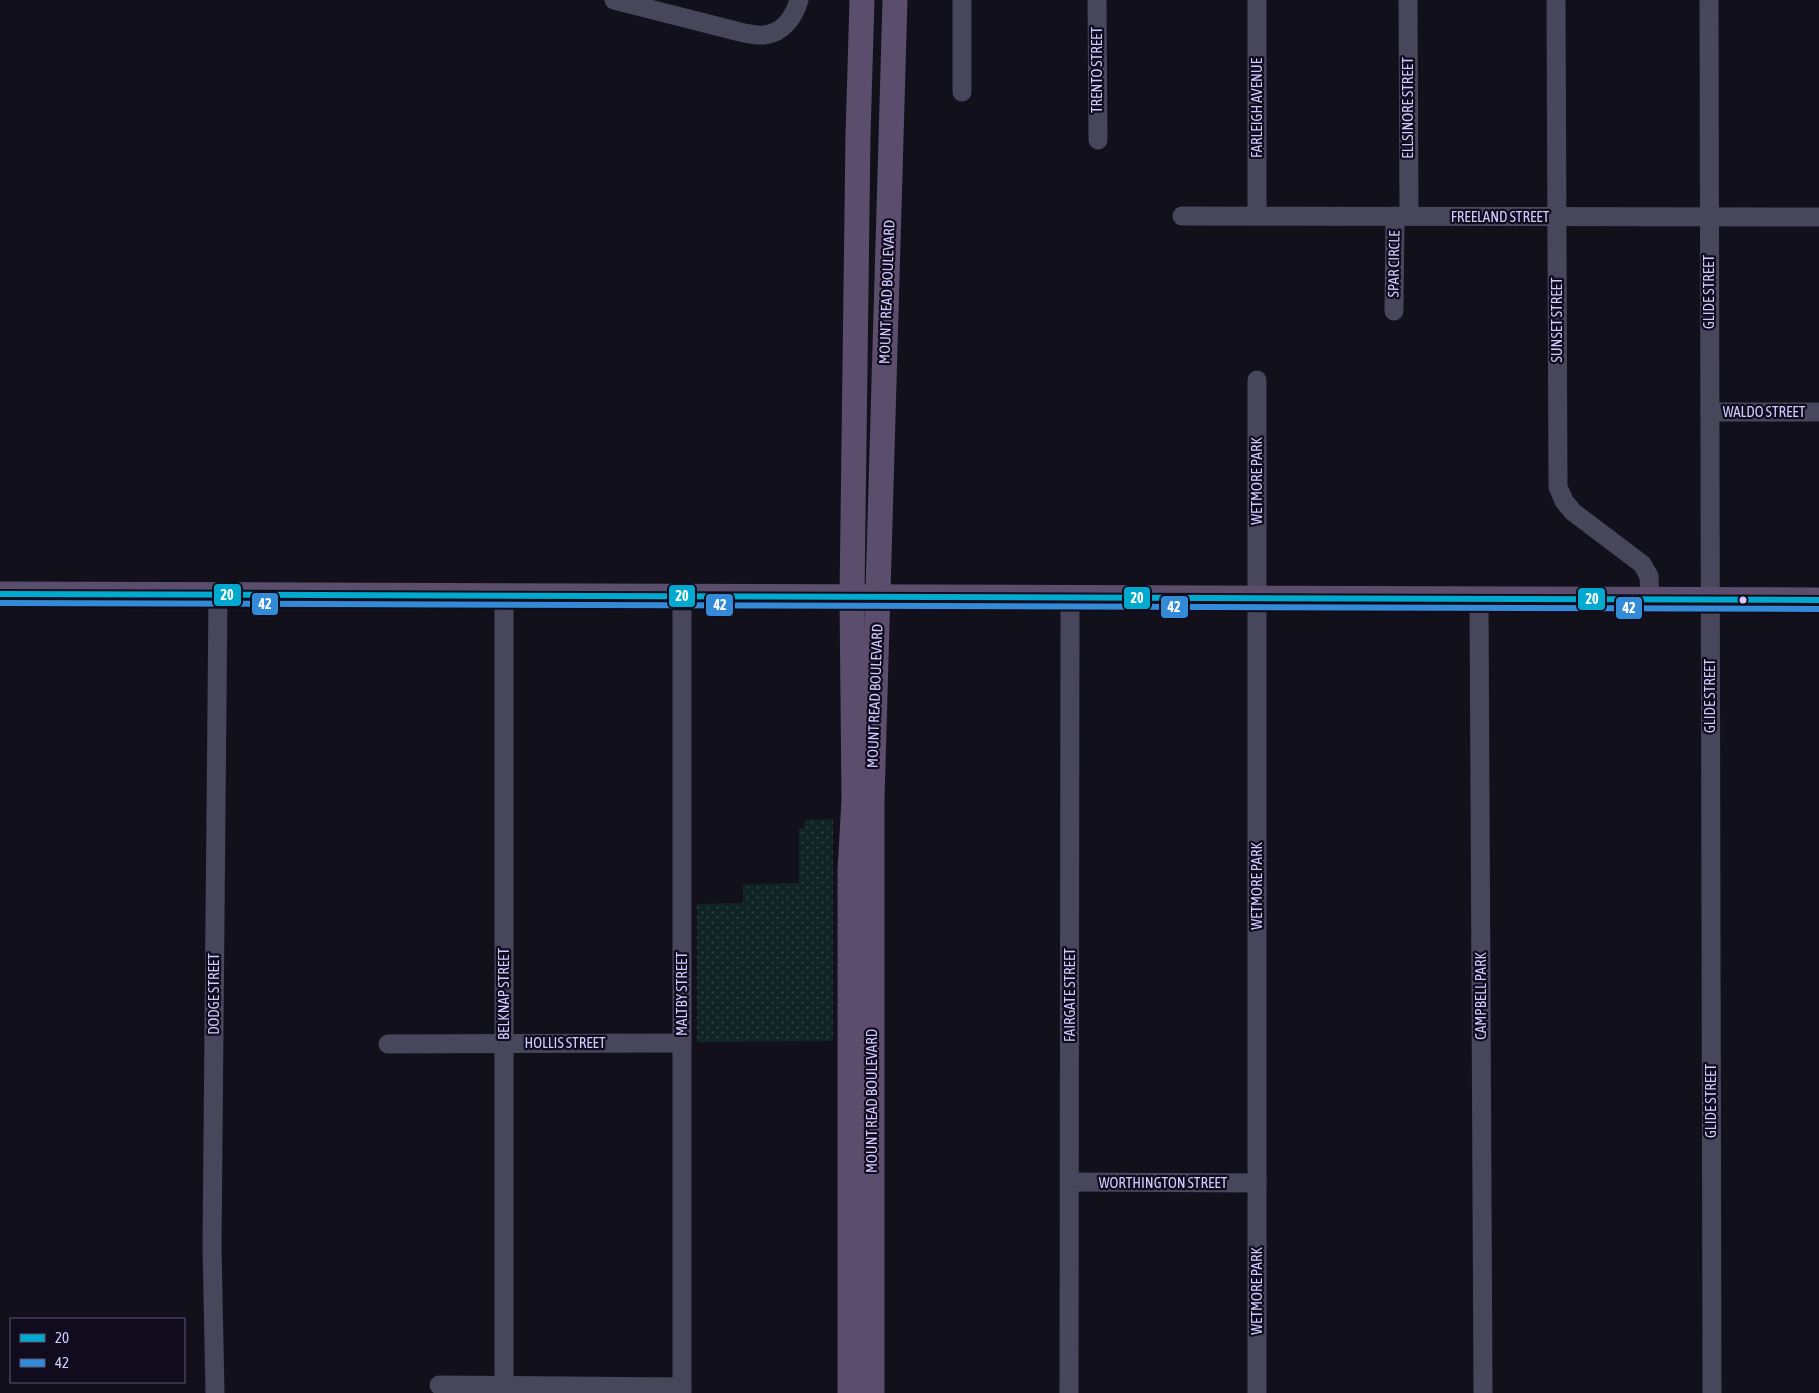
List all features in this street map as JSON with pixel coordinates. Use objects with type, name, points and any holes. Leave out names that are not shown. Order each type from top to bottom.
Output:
[{"type":"main road","name":"MOUNT READ BOULEVARD","points":[[850,1393],[850,870],[854,800],[852,596],[858,135],[862,0]]},
{"type":"main road","name":"MOUNT READ BOULEVARD","points":[[872,1393],[872,799],[895,0]]},
{"type":"main road","points":[[0,594],[1819,600]]},
{"type":"street","points":[[614,0],[744,33],[765,35],[782,29],[792,17],[799,0]]},
{"type":"street","points":[[962,0],[962,92]]},
{"type":"street","name":"TRENTO STREET","points":[[1097,0],[1098,140]]},
{"type":"street","name":"FARLEIGH AVENUE","points":[[1256,0],[1257,216]]},
{"type":"street","name":"ELLSINORE STREET","points":[[1402,216],[1408,0]]},
{"type":"street","name":"SUNSET STREET","points":[[1556,0],[1558,487],[1564,502],[1573,512],[1642,564],[1649,576],[1650,599]]},
{"type":"street","name":"GLIDE STREET","points":[[1708,0],[1712,1393]]},
{"type":"street","name":"FREELAND STREET","points":[[1182,216],[1819,217]]},
{"type":"street","name":"SPAR CIRCLE","points":[[1394,311],[1402,216]]},
{"type":"street","name":"WETMORE PARK","points":[[1256,380],[1256,1393]]},
{"type":"street","name":"WALDO STREET","points":[[1710,412],[1819,412]]},
{"type":"street","name":"DODGE STREET","points":[[214,1393],[212,1238],[218,594]]},
{"type":"street","name":"BELKNAP STREET","points":[[504,595],[504,1389]]},
{"type":"street","name":"MALTBY STREET","points":[[682,596],[682,1390]]},
{"type":"street","name":"FAIRGATE STREET","points":[[1069,1393],[1070,597]]},
{"type":"street","name":"CAMPBELL PARK","points":[[1479,598],[1483,1393]]},
{"type":"street","name":"HOLLIS STREET","points":[[388,1044],[682,1043]]},
{"type":"street","name":"WORTHINGTON STREET","points":[[1070,1182],[1256,1183]]},
{"type":"street","points":[[439,1385],[504,1389],[682,1390]]},
{"type":"green space","points":[[833,819],[833,1041],[697,1042],[697,904],[743,903],[743,884],[799,883],[799,828],[804,828],[805,820]]},
{"type":"transit line","name":"20","points":[[0,594],[1819,600]]},
{"type":"transit line","name":"42","points":[[0,603],[1819,609]]}]
